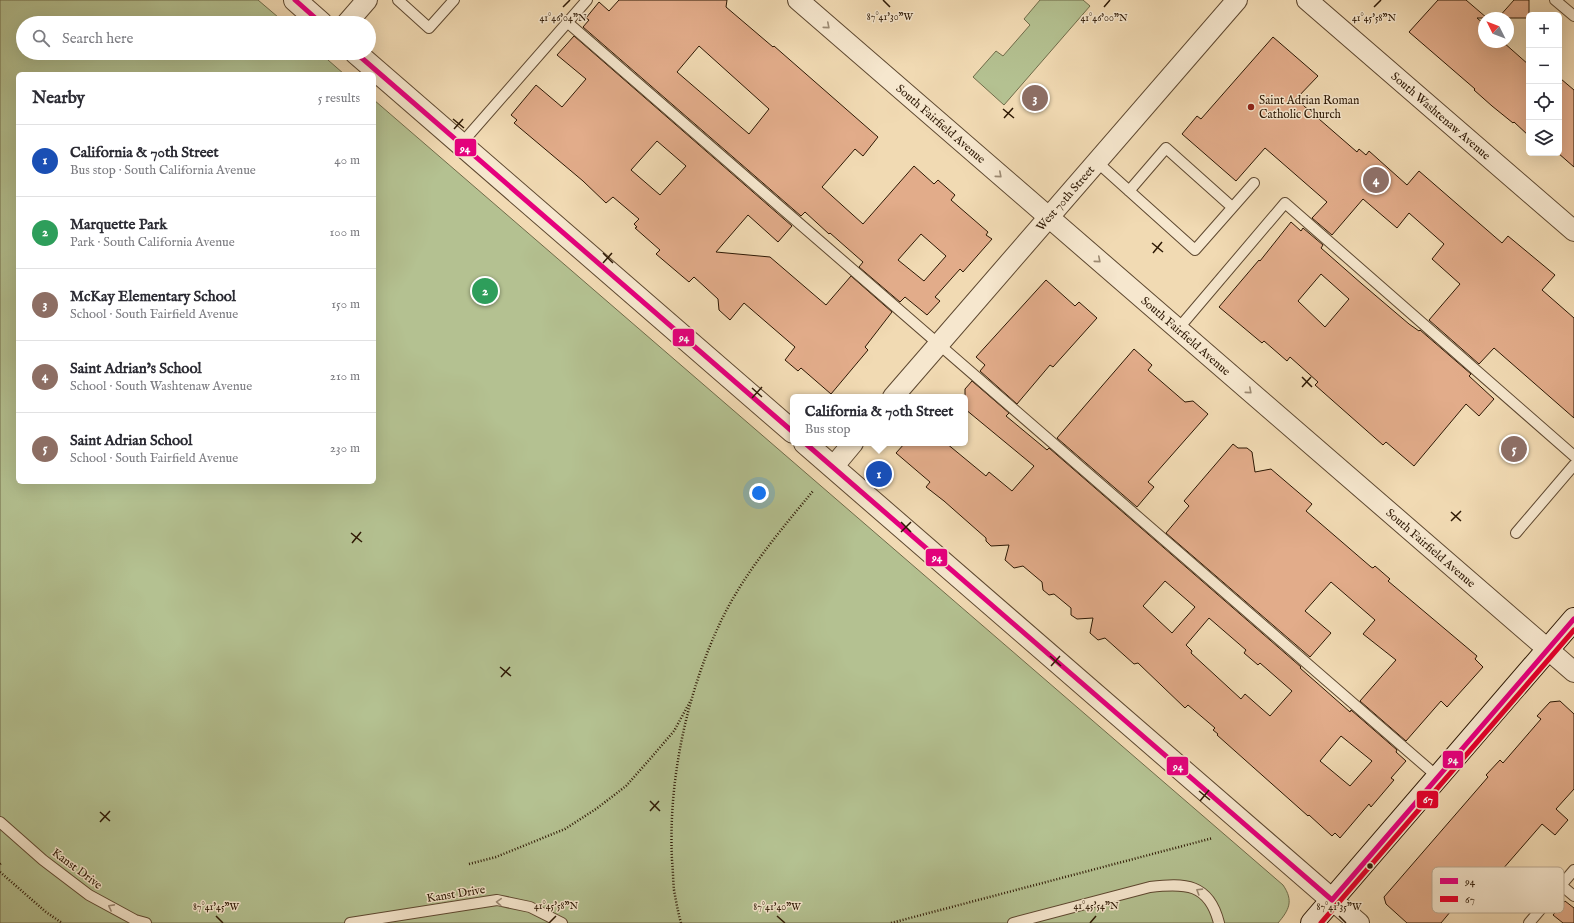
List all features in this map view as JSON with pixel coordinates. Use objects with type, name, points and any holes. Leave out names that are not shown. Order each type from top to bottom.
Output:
[{"type":"street","points":[[294,0],[313,16]]},
{"type":"street","points":[[353,16],[367,0]]},
{"type":"street","name":"South Fairfield Avenue","points":[[798,0],[1574,672]]},
{"type":"street","name":"West 70th Street","points":[[896,394],[1237,0]]},
{"type":"street","name":"South Washtenaw Avenue","points":[[1307,0],[1574,232]]},
{"type":"street","points":[[364,60],[790,429]]},
{"type":"street","points":[[808,446],[1359,923]]},
{"type":"street","points":[[833,467],[850,446]]},
{"type":"street","points":[[1312,923],[1574,619]]},
{"type":"lane","points":[[398,0],[429,28],[454,0]]},
{"type":"lane","points":[[461,144],[587,0]]},
{"type":"lane","points":[[1555,0],[1574,16]]},
{"type":"lane","points":[[568,22],[1438,777]]},
{"type":"lane","points":[[1129,191],[1166,148],[1232,207]]},
{"type":"lane","points":[[1097,162],[1195,250],[1254,183]]},
{"type":"lane","points":[[1178,329],[1285,203],[1574,456]]},
{"type":"lane","points":[[1516,533],[1574,465]]},
{"type":"lane","name":"Kanst Drive","points":[[0,822],[43,860],[89,895],[135,920],[146,923]]},
{"type":"lane","points":[[1564,882],[1574,870]]},
{"type":"lane","points":[[1013,923],[1150,887],[1172,885],[1191,886],[1207,897],[1216,913],[1219,923]]},
{"type":"lane","points":[[1564,888],[1574,896]]},
{"type":"lane","name":"Kanst Drive","points":[[350,923],[497,900],[530,907],[562,923]]},
{"type":"lane","points":[[1528,923],[1537,913]]},
{"type":"path","points":[[680,923],[674,889],[672,842],[674,796],[681,746],[693,697],[706,658],[722,619],[742,584],[775,537],[813,491]]},
{"type":"path","points":[[469,864],[496,857],[565,829],[596,809],[626,786],[650,760],[674,731],[693,697]]},
{"type":"path","points":[[891,923],[1213,838]]},
{"type":"path","points":[[0,872],[46,912],[62,923]]},
{"type":"green space","points":[[0,0],[258,0],[277,16],[16,16],[16,60],[328,60],[342,72],[16,72],[16,484],[376,484],[376,102],[1283,885],[1289,901],[1285,914],[1278,923],[0,923]]},
{"type":"green space","points":[[1040,0],[1083,0],[1090,6],[1004,105],[973,77],[996,51],[1003,56],[1030,25],[1024,19]]},
{"type":"building","points":[[619,0],[727,0],[726,7],[773,47],[774,46],[878,137],[863,156],[855,149],[822,187],[863,224],[914,166],[934,184],[938,180],[955,195],[951,200],[988,232],[986,235],[992,239],[963,272],[960,269],[935,297],[940,301],[927,315],[905,297],[900,302],[859,267],[863,262],[830,233],[829,234],[805,212],[801,216],[583,27],[589,20],[586,18],[599,2],[609,11]],"holes":[[[699,46],[769,109],[749,134],[677,72]],[[921,234],[946,256],[924,281],[898,260]]]},
{"type":"building","points":[[1438,0],[1466,0],[1480,12],[1478,12],[1477,18],[1478,48],[1510,48],[1526,62],[1526,133],[1514,122],[1513,123],[1492,106],[1474,90],[1475,89],[1409,32]]},
{"type":"building","points":[[1514,0],[1529,0],[1529,12],[1526,12],[1526,18],[1514,18],[1514,12],[1503,12]]},
{"type":"building","points":[[574,36],[792,226],[778,242],[748,215],[716,252],[770,257],[826,305],[851,276],[892,312],[865,347],[868,350],[831,394],[801,368],[798,371],[785,360],[795,347],[744,303],[730,320],[719,310],[718,299],[694,277],[689,282],[656,254],[660,250],[635,228],[637,227],[634,224],[639,219],[613,197],[606,203],[583,181],[514,123],[517,120],[511,115],[536,85],[562,107],[586,79],[557,55]],"holes":[[[657,141],[686,166],[660,195],[631,170]]]},
{"type":"building","points":[[1273,37],[1318,76],[1296,99],[1357,152],[1359,149],[1366,155],[1369,151],[1407,185],[1419,171],[1502,243],[1508,236],[1555,275],[1542,290],[1574,318],[1574,418],[1494,348],[1479,364],[1429,320],[1460,284],[1432,259],[1444,244],[1409,213],[1397,228],[1363,199],[1332,235],[1312,218],[1327,202],[1265,148],[1236,181],[1182,134],[1197,116],[1201,119]]},
{"type":"building","points":[[1562,80],[1574,90],[1574,167],[1561,156]]},
{"type":"building","points":[[1291,222],[1301,231],[1303,228],[1323,245],[1321,248],[1362,284],[1409,324],[1419,331],[1420,330],[1471,374],[1469,376],[1494,399],[1479,416],[1466,404],[1414,466],[1386,442],[1383,445],[1315,385],[1318,382],[1290,357],[1287,361],[1264,341],[1262,343],[1219,307],[1259,260],[1260,261]],"holes":[[[1321,274],[1349,299],[1325,327],[1298,301]]]},
{"type":"building","points":[[1046,280],[1075,306],[1079,302],[1097,318],[1053,367],[1050,365],[1017,404],[980,371],[985,365],[976,357]]},
{"type":"building","points":[[1134,349],[1152,365],[1148,370],[1185,402],[1193,401],[1208,414],[1148,482],[1154,487],[1137,507],[1057,438]]},
{"type":"building","points":[[972,381],[1009,413],[1006,416],[1047,450],[1049,448],[1301,667],[1300,668],[1350,712],[1351,710],[1397,750],[1396,752],[1406,761],[1391,778],[1394,780],[1371,807],[1369,804],[1340,838],[1335,833],[1332,836],[1309,815],[1308,816],[1217,735],[1218,734],[1213,730],[1215,728],[1188,705],[1185,708],[1138,663],[1134,664],[1105,638],[1098,640],[1090,633],[1093,618],[1077,619],[1071,615],[1071,608],[1054,594],[1049,595],[1043,590],[1042,582],[1023,566],[1014,568],[1005,560],[1009,545],[991,546],[986,541],[986,538],[926,487],[930,482],[896,453],[902,446],[950,446],[986,476],[989,472],[1012,491],[1034,466],[968,411],[968,394],[965,394],[965,389]],"holes":[[[1165,581],[1195,607],[1172,633],[1143,606]],[[1209,618],[1246,650],[1244,653],[1258,665],[1260,663],[1292,691],[1270,716],[1245,694],[1241,699],[1191,653],[1192,651],[1186,645]],[[1341,736],[1372,761],[1350,786],[1320,761]]]},
{"type":"building","points":[[1233,444],[1238,448],[1247,448],[1252,452],[1255,472],[1271,469],[1312,504],[1306,511],[1371,567],[1373,568],[1375,566],[1390,579],[1388,581],[1477,656],[1475,659],[1483,667],[1447,707],[1441,701],[1406,741],[1360,701],[1396,660],[1363,634],[1375,620],[1331,582],[1305,611],[1331,633],[1310,657],[1166,533],[1189,506],[1184,501]]},
{"type":"building","points":[[1560,701],[1574,714],[1574,789],[1556,809],[1568,820],[1555,835],[1542,824],[1505,867],[1432,867],[1432,913],[1449,913],[1441,923],[1407,923],[1386,904],[1384,897],[1488,777],[1486,775],[1500,760],[1503,763],[1541,719],[1537,716],[1550,702]]},
{"type":"building","points":[[1565,901],[1574,908],[1574,923],[1563,923],[1553,915],[1555,913],[1564,913]]},
{"type":"transit line","name":"94","points":[[295,0],[313,16]]},
{"type":"transit line","name":"94","points":[[364,60],[790,429]]},
{"type":"transit line","name":"94","points":[[808,446],[1332,900]]},
{"type":"transit line","name":"94","points":[[1332,900],[1574,619]]},
{"type":"transit line","name":"67","points":[[1321,923],[1574,630]]},
{"type":"place","name":"McKay Elementary School","points":[[1035,98]]},
{"type":"place","name":"Saint Adrian Roman Catholic Church","points":[[1251,107]]},
{"type":"place","name":"Saint Adrian's School","points":[[1376,180]]},
{"type":"place","name":"Marquette Park","points":[[485,291]]},
{"type":"place","name":"Saint Adrian School","points":[[1514,449]]},
{"type":"place","name":"California & 70th Street","points":[[879,474]]}]
